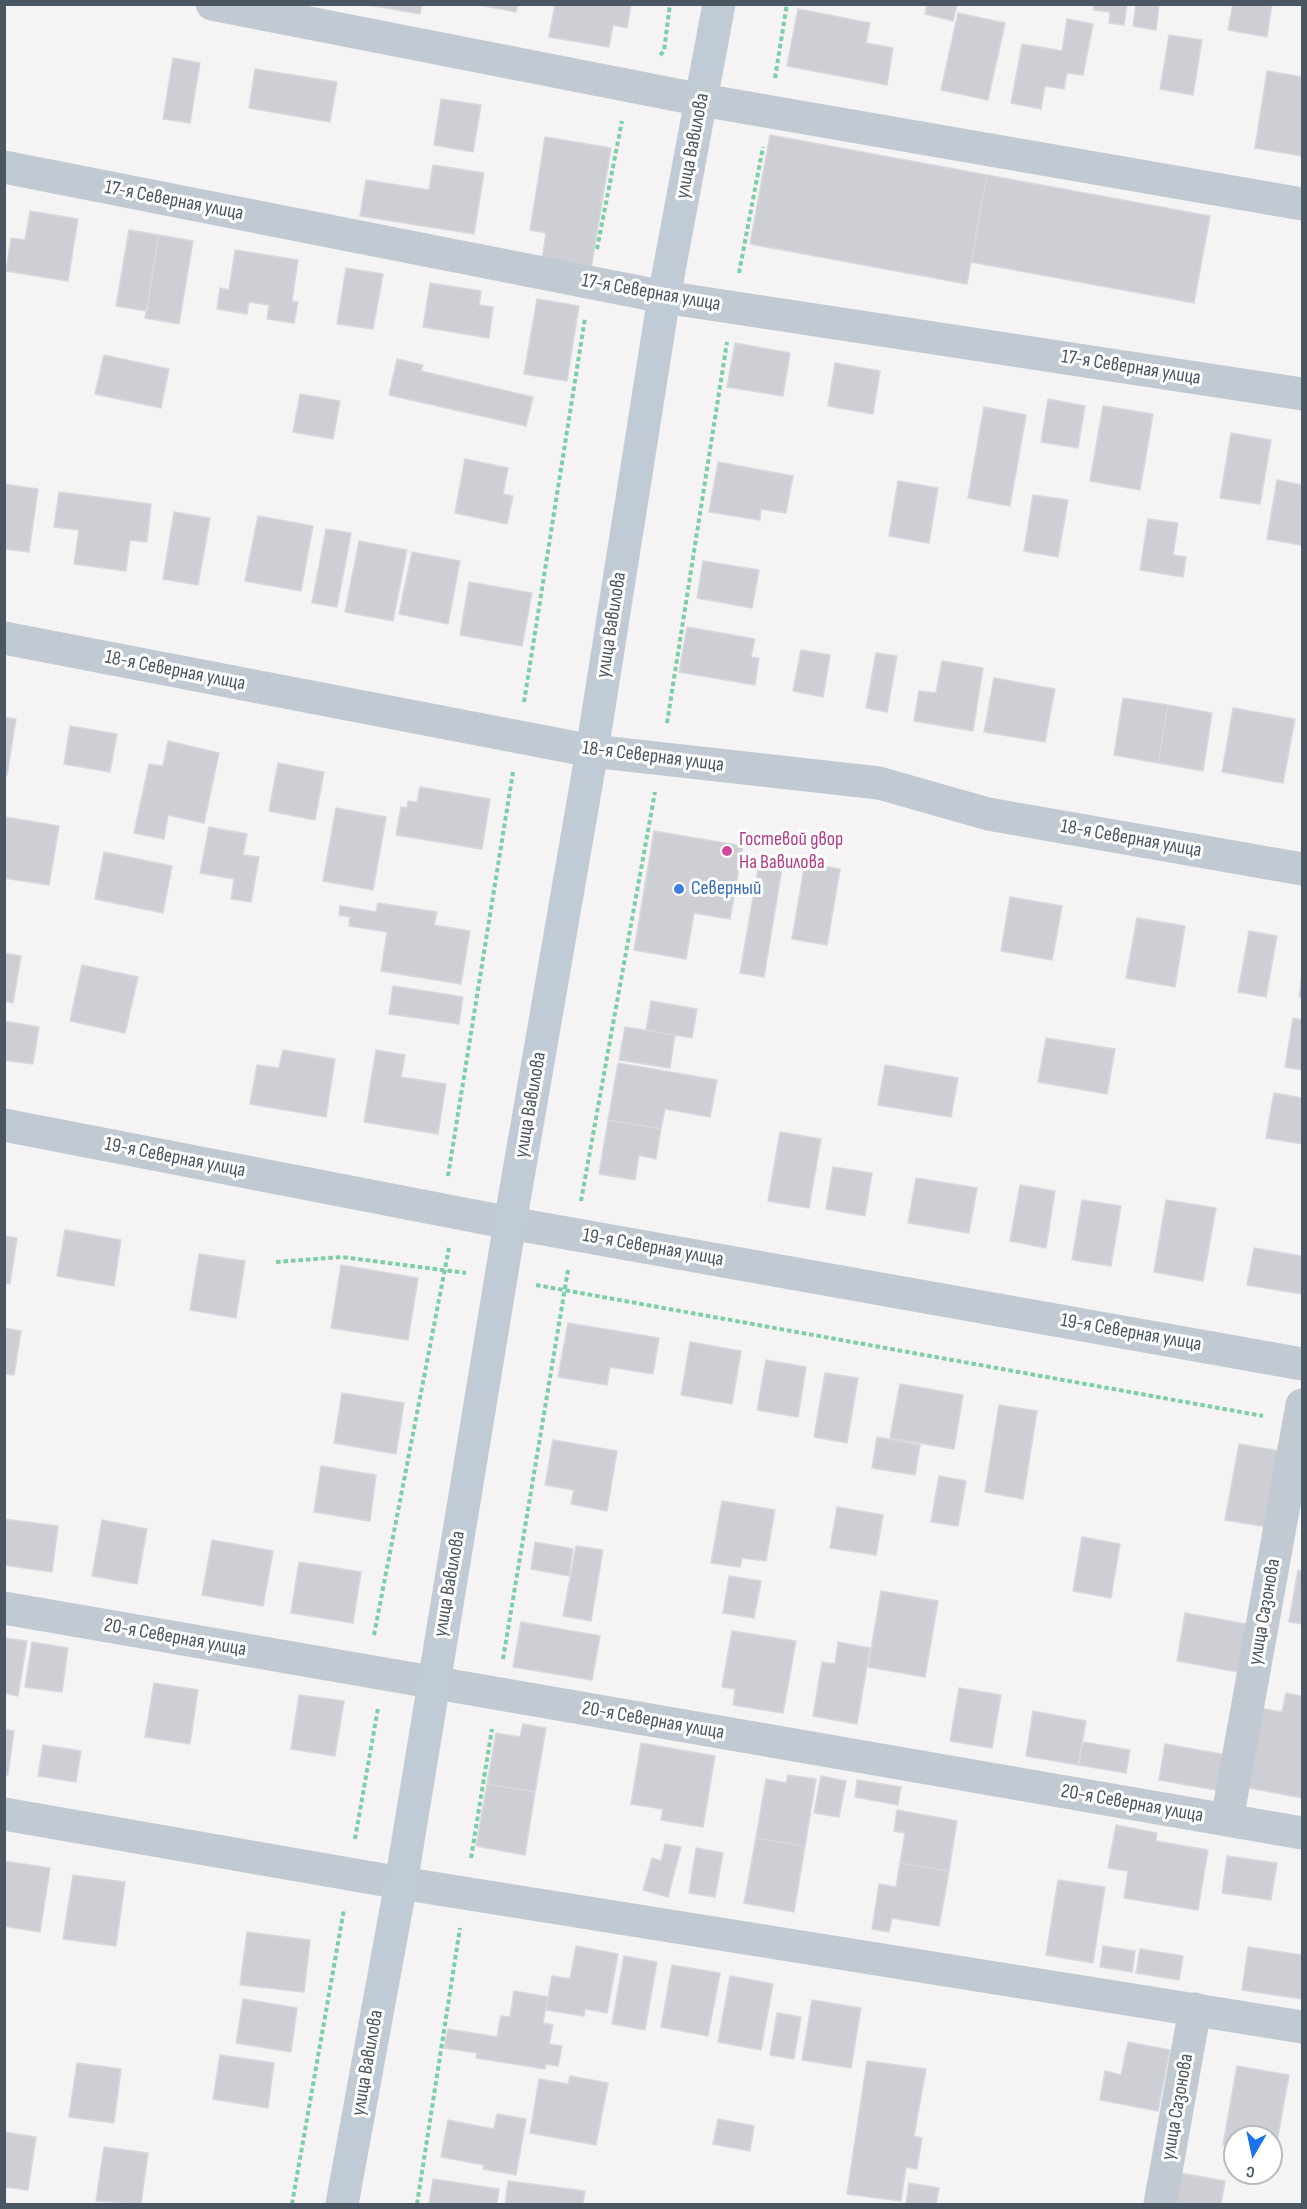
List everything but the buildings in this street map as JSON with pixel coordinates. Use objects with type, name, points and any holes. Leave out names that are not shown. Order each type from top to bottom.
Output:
[{"type":"street","points":[[212,4],[702,100],[1302,204]]},
{"type":"street","name":"улица Вавилова","points":[[342,2205],[401,1883],[510,1222],[592,751],[664,297],[719,4]]},
{"type":"street","name":"17-я Северная улица","points":[[4,167],[664,297],[1302,394]]},
{"type":"street","name":"18-я Северная улица","points":[[4,638],[592,751],[879,783],[988,814],[1302,869]]},
{"type":"street","name":"19-я Северная улица","points":[[4,1125],[510,1222],[1302,1364]]},
{"type":"street","name":"улица Сазонова","points":[[1227,1820],[1301,1414]]},
{"type":"street","name":"20-я Северная улица","points":[[4,1608],[1302,1833]]},
{"type":"street","points":[[4,1814],[401,1883],[1302,2027]]},
{"type":"street","name":"улица Сазонова","points":[[1160,2205],[1195,2009]]},
{"type":"path","points":[[591,283],[629,86],[664,51],[670,4]]},
{"type":"path","points":[[733,308],[770,111],[787,4]]},
{"type":"path","points":[[292,2205],[350,1874],[375,1673],[456,1212]]},
{"type":"path","points":[[276,1262],[342,1257],[502,1278],[1301,1414]]},
{"type":"place","name":"Гостевой двор На Вавилова","points":[[727,851]]},
{"type":"place","name":"Северный","points":[[679,889]]}]
